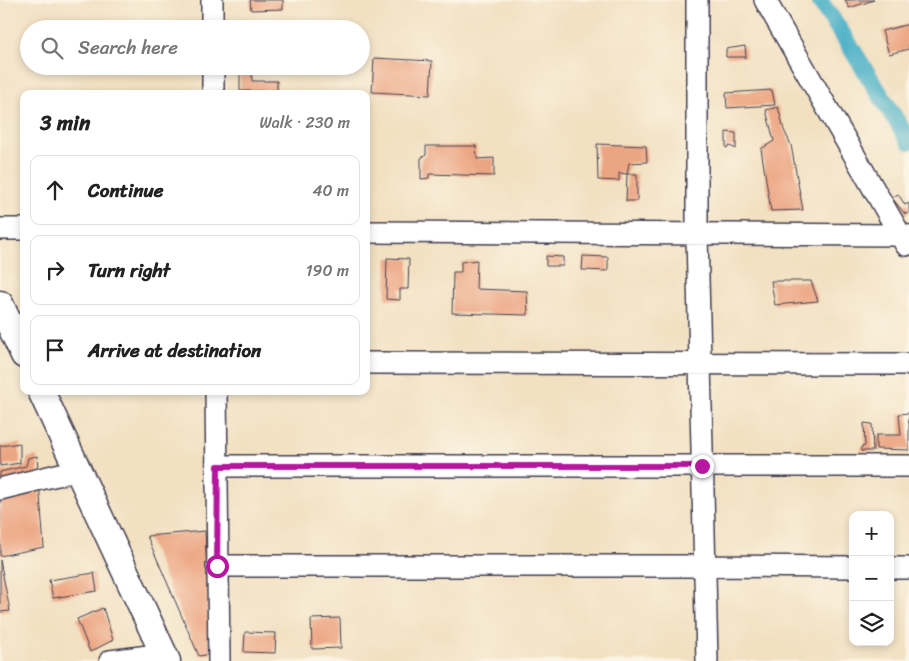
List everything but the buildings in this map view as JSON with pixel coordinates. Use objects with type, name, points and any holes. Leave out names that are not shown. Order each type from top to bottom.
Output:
[{"type":"main road","points":[[0,304],[20,346]]},
{"type":"main road","points":[[42,395],[165,657]]},
{"type":"street","points":[[212,0],[212,20]]},
{"type":"street","points":[[697,0],[698,234],[707,661]]},
{"type":"street","points":[[765,0],[906,240]]},
{"type":"street","points":[[212,75],[213,90]]},
{"type":"street","points":[[0,229],[20,229]]},
{"type":"street","points":[[370,232],[698,234],[906,240]]},
{"type":"street","points":[[370,363],[909,364]]},
{"type":"street","points":[[216,395],[219,661]]},
{"type":"street","points":[[218,466],[909,466]]},
{"type":"street","points":[[0,490],[77,470]]},
{"type":"street","points":[[217,566],[705,566],[849,568]]},
{"type":"street","points":[[894,568],[909,568]]},
{"type":"street","points":[[110,661],[165,657]]},
{"type":"waterway","points":[[819,0],[909,141]]},
{"type":"route","points":[[217,566],[218,466],[702,466]]}]
